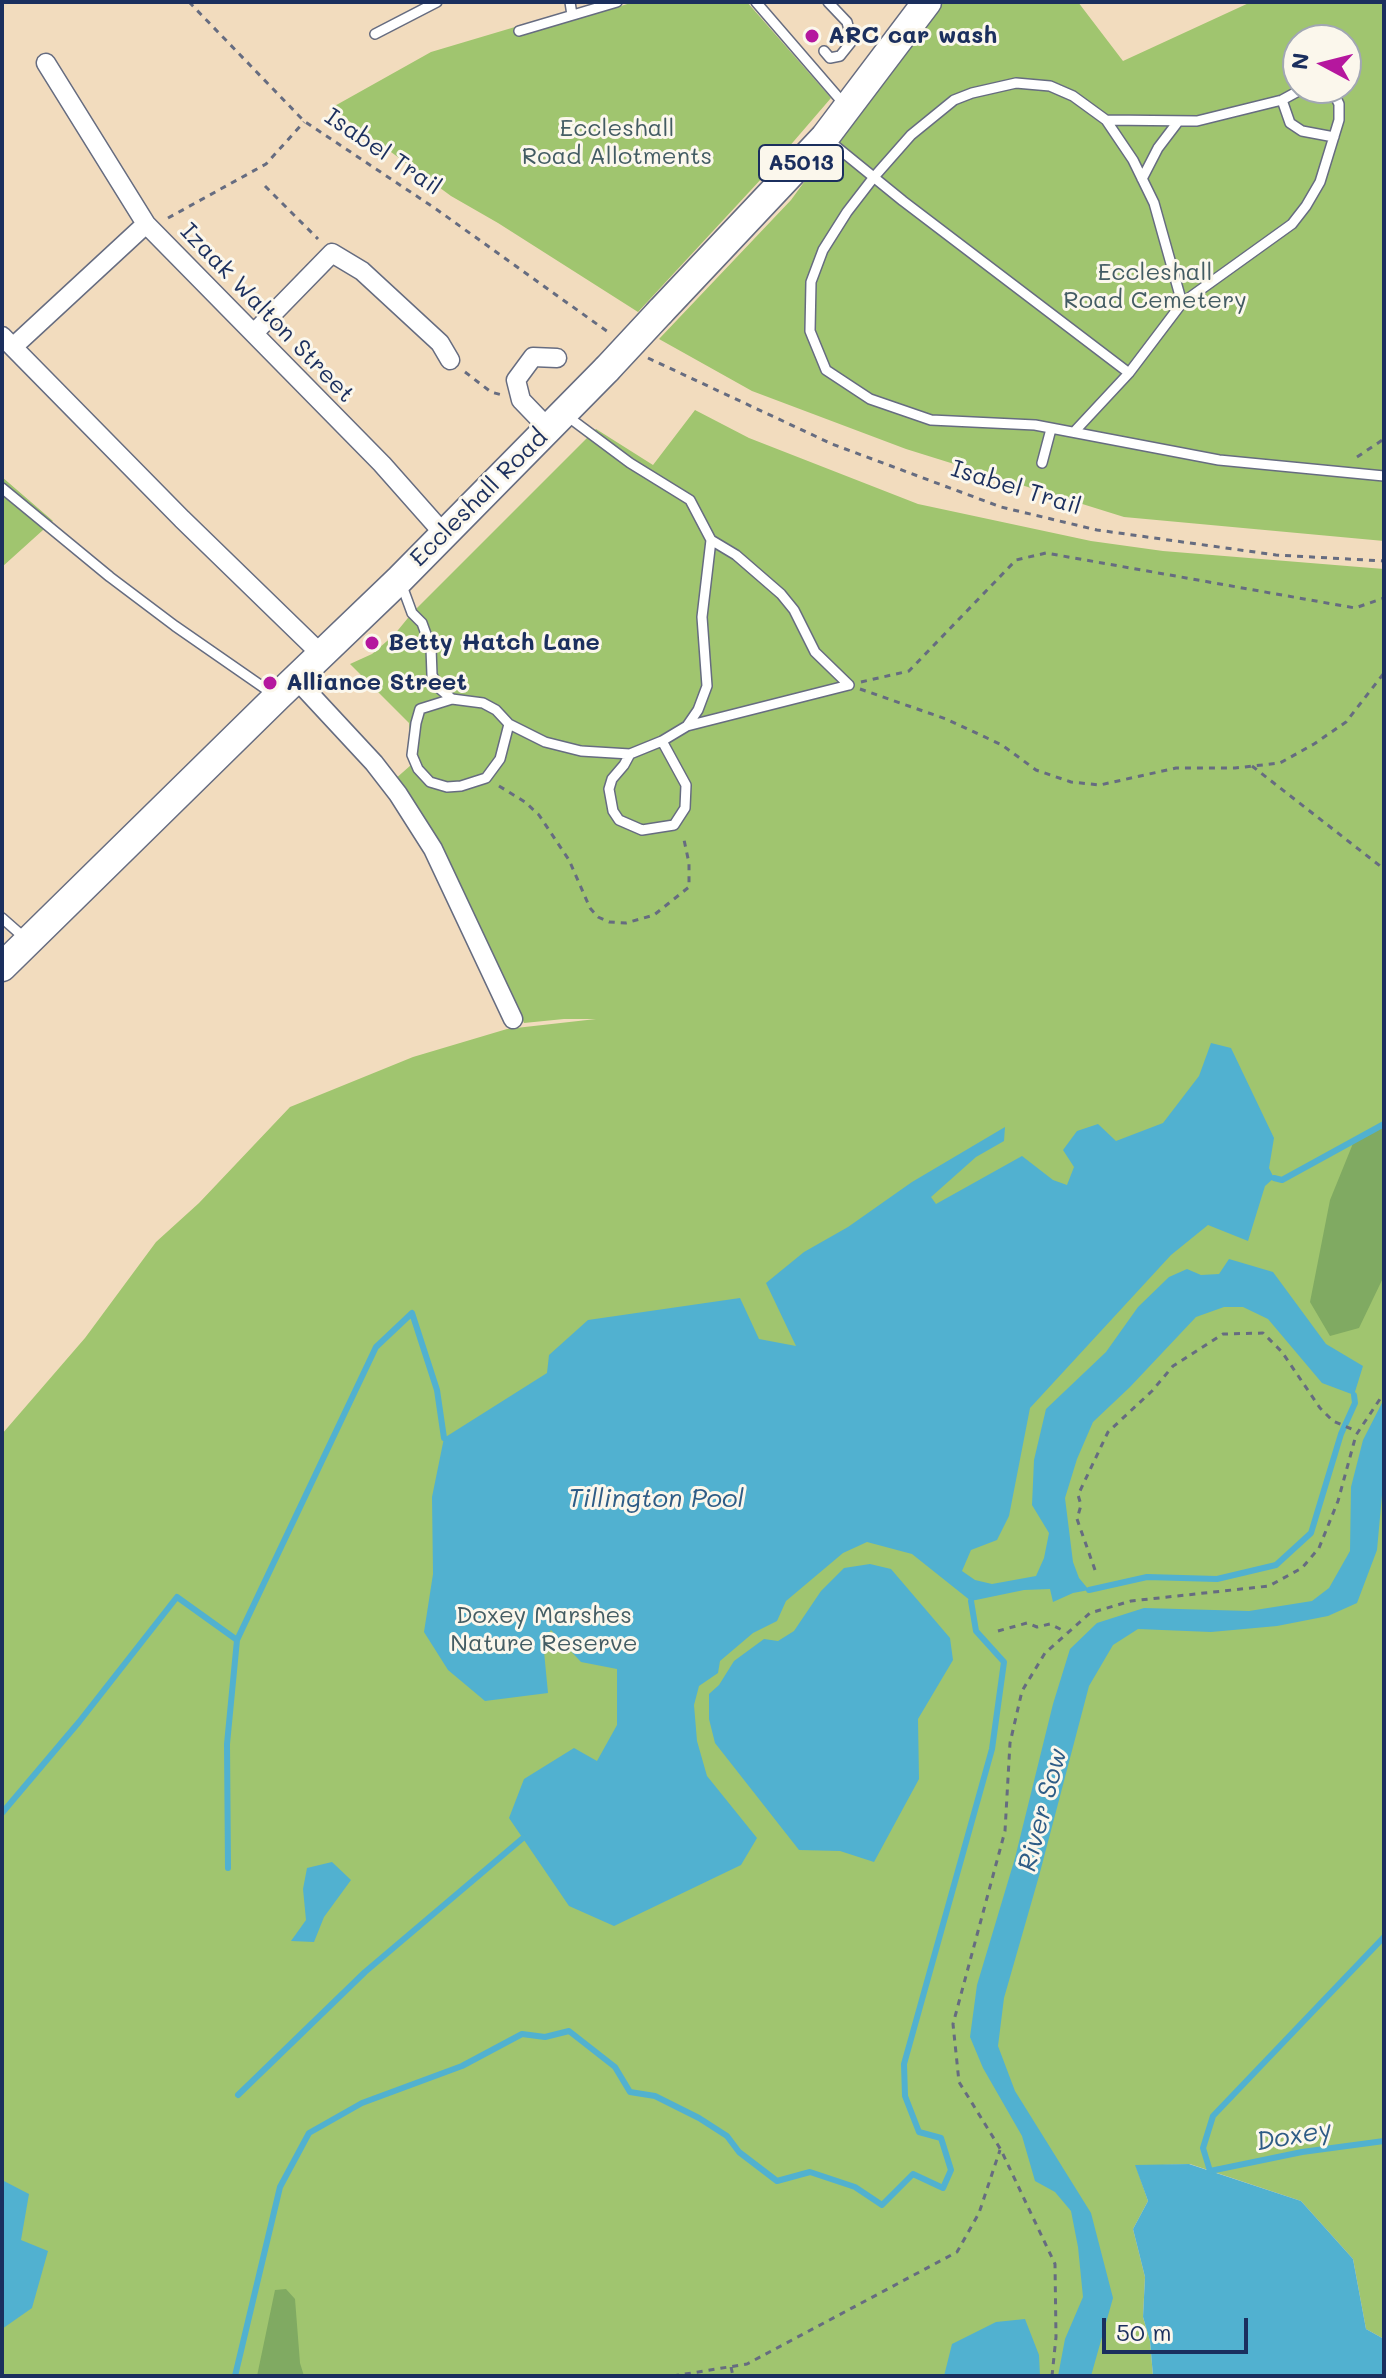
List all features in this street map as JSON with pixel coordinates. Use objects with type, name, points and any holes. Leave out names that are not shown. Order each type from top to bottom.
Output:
[{"type":"main road","name":"Eccleshall Road","points":[[2,967],[400,579],[607,369],[825,137],[927,2]]},
{"type":"street","points":[[46,63],[146,224]]},
{"type":"street","name":"Izaak Walton Street","points":[[8,342],[146,224],[382,464],[444,534]]},
{"type":"street","points":[[254,333],[332,253],[373,281],[440,343],[450,360]]},
{"type":"street","points":[[8,342],[322,655]]},
{"type":"street","points":[[556,421],[521,400],[516,380],[533,357],[557,358]]},
{"type":"street","points":[[286,688],[374,763],[426,838],[513,1019]]},
{"type":"lane","points":[[375,34],[437,2]]},
{"type":"lane","points":[[570,2],[572,15]]},
{"type":"lane","points":[[519,31],[617,2]]},
{"type":"lane","points":[[756,2],[846,107]]},
{"type":"lane","points":[[824,51],[830,58],[840,56],[852,41],[847,22],[828,2]]},
{"type":"lane","points":[[1182,303],[1165,237],[1142,179],[1106,120],[1073,96],[1050,86],[1016,83],[954,100],[911,135],[874,177],[823,250],[811,282],[810,331],[826,370],[870,399],[931,420],[1035,425],[1219,460],[1384,476]]},
{"type":"lane","points":[[1106,120],[1177,123],[1223,116],[1282,100]]},
{"type":"lane","points":[[1283,104],[1290,123],[1302,131],[1334,137]]},
{"type":"lane","points":[[1074,432],[1129,373],[1182,303],[1292,224],[1320,182],[1339,120],[1339,104]]},
{"type":"lane","points":[[1142,179],[1158,148],[1177,123]]},
{"type":"lane","points":[[825,137],[1129,373]]},
{"type":"lane","points":[[556,421],[690,500],[711,540],[736,555],[781,594],[794,610],[815,652],[849,685]]},
{"type":"lane","points":[[1042,463],[1051,429]]},
{"type":"lane","points":[[2,488],[121,585],[286,688]]},
{"type":"lane","points":[[687,726],[698,710],[707,686],[702,617],[711,540]]},
{"type":"lane","points":[[400,579],[412,613],[422,623],[431,648],[432,675],[440,689],[452,699]]},
{"type":"lane","points":[[509,724],[500,759],[486,778],[461,786],[447,787],[430,782],[418,769],[412,755],[412,740],[420,709],[452,699],[483,703],[496,710],[509,724],[561,748],[630,754],[662,741],[687,726],[849,685]]},
{"type":"lane","points":[[630,754],[612,779],[609,789],[613,811],[619,820],[642,830],[674,825],[685,808],[686,785],[662,741]]},
{"type":"lane","points":[[2,918],[29,941]]},
{"type":"path","name":"Isabel Trail","points":[[189,2],[304,121],[436,209],[576,311]]},
{"type":"path","points":[[146,224],[162,221],[266,164],[304,121]]},
{"type":"path","points":[[265,186],[332,253]]},
{"type":"path","points":[[450,360],[491,392],[521,400]]},
{"type":"path","name":"Isabel Trail","points":[[660,366],[832,444],[1001,507],[1097,530],[1276,555],[1384,561]]},
{"type":"path","points":[[1337,471],[1384,439]]},
{"type":"path","points":[[849,685],[909,671],[1016,560],[1046,553],[1355,608],[1384,598]]},
{"type":"path","points":[[849,685],[946,719],[1002,745],[1036,770],[1071,782],[1100,785],[1176,768],[1280,763],[1346,722],[1384,673]]},
{"type":"path","points":[[1252,766],[1384,869]]},
{"type":"path","points":[[486,778],[525,802],[539,815],[569,860],[590,908],[598,917],[609,922],[626,923],[654,915],[689,887],[685,837],[674,825]]},
{"type":"path","points":[[1095,1570],[1077,1519],[1081,1505],[1078,1495],[1093,1461],[1108,1432],[1152,1391],[1173,1366],[1196,1348],[1223,1334],[1263,1333],[1282,1352],[1320,1408],[1333,1421],[1357,1432]]},
{"type":"path","points":[[1052,2376],[1056,2337],[1055,2264],[1001,2150],[959,2082],[953,2024],[1005,1831],[1010,1743],[1022,1691],[1045,1653],[1090,1613],[1131,1601],[1269,1586],[1302,1568],[1319,1548],[1338,1501],[1357,1432],[1384,1393]]},
{"type":"path","points":[[998,1631],[1027,1623],[1037,1627],[1050,1624],[1066,1632]]},
{"type":"path","points":[[673,2376],[747,2364],[957,2252],[979,2213],[1001,2150]]},
{"type":"path","points":[[731,2367],[733,2376]]},
{"type":"green space","name":"Eccleshall Road Allotments","points":[[634,2],[747,2],[831,98],[763,177],[638,312],[451,196],[331,108],[431,52],[562,13],[564,23]]},
{"type":"green space","name":"Eccleshall Road Cemetery","points":[[936,2],[1078,2],[1123,61],[1251,2],[1384,2],[1384,541],[1124,517],[906,449],[752,391],[659,339],[791,200]]},
{"type":"green space","name":"Doxey Marshes Nature Reserve","points":[[695,410],[749,438],[918,504],[1091,541],[1163,551],[1384,569],[1384,2339],[1366,2329],[1353,2259],[1301,2201],[1190,2164],[1136,2166],[1148,2201],[1133,2229],[1145,2277],[1143,2317],[1150,2341],[1153,2376],[2,2376],[2,1434],[85,1338],[156,1242],[199,1203],[290,1107],[413,1057],[507,1029],[596,1019],[524,1023],[440,855],[394,780],[411,765],[409,723],[350,664],[372,654],[394,635],[412,613],[596,429],[653,465]]},
{"type":"green space","points":[[2,477],[53,521],[2,567]]},
{"type":"green space","points":[[1384,1124],[1384,1276],[1359,1328],[1330,1336],[1310,1302],[1330,1200],[1354,1141]]},
{"type":"green space","points":[[286,2289],[295,2299],[300,2363],[304,2376],[257,2376],[275,2290]]},
{"type":"water","name":"Tillington Pool","points":[[1211,1043],[1231,1048],[1274,1138],[1269,1168],[1274,1178],[1265,1186],[1248,1241],[1208,1225],[1171,1255],[1030,1408],[1009,1516],[997,1540],[971,1550],[962,1571],[975,1580],[992,1584],[1036,1576],[1044,1558],[1049,1533],[1032,1505],[1034,1460],[1046,1409],[1106,1352],[1138,1307],[1169,1277],[1187,1269],[1201,1275],[1219,1274],[1229,1259],[1273,1272],[1326,1344],[1363,1366],[1354,1395],[1322,1383],[1268,1319],[1243,1307],[1224,1307],[1196,1317],[1093,1422],[1077,1459],[1065,1498],[1073,1562],[1079,1578],[1089,1590],[1053,1602],[1050,1589],[1024,1590],[971,1601],[912,1554],[867,1542],[843,1553],[786,1601],[777,1621],[753,1633],[720,1661],[718,1673],[699,1686],[694,1705],[697,1741],[707,1776],[757,1838],[741,1865],[614,1926],[569,1906],[509,1818],[524,1779],[574,1748],[597,1761],[617,1725],[617,1669],[581,1662],[551,1630],[543,1641],[548,1693],[485,1701],[448,1670],[424,1632],[433,1574],[432,1497],[444,1438],[547,1373],[549,1355],[588,1320],[740,1298],[759,1339],[796,1346],[766,1283],[804,1252],[848,1227],[912,1182],[1005,1127],[1004,1141],[976,1157],[931,1197],[936,1204],[1022,1156],[1053,1180],[1067,1185],[1074,1167],[1063,1150],[1077,1131],[1098,1124],[1116,1141],[1163,1123],[1199,1076]]},
{"type":"water","name":"River Sow","points":[[1384,1399],[1384,1473],[1377,1550],[1357,1603],[1328,1616],[1277,1626],[1211,1632],[1138,1629],[1113,1645],[1089,1686],[1004,1998],[998,2046],[1015,2091],[1091,2213],[1113,2298],[1091,2376],[1058,2376],[1065,2339],[1083,2297],[1071,2211],[1055,2192],[1035,2181],[1022,2136],[983,2068],[970,2037],[977,1985],[1015,1858],[1053,1704],[1070,1649],[1097,1623],[1144,1608],[1249,1611],[1312,1601],[1329,1588],[1350,1551],[1351,1487],[1363,1440]]},
{"type":"water","points":[[870,1564],[891,1569],[950,1638],[953,1660],[918,1719],[919,1779],[874,1862],[840,1851],[799,1850],[715,1743],[709,1719],[709,1694],[719,1685],[734,1661],[764,1639],[778,1641],[794,1631],[821,1591],[844,1568]]},
{"type":"water","points":[[332,1862],[351,1880],[324,1917],[314,1942],[291,1941],[306,1920],[303,1889],[307,1868]]},
{"type":"water","points":[[1189,2164],[1301,2201],[1353,2259],[1366,2329],[1384,2339],[1384,2376],[1153,2376],[1150,2341],[1143,2317],[1145,2277],[1133,2229],[1148,2201],[1135,2165]]},
{"type":"water","points":[[2,2180],[29,2194],[21,2240],[48,2251],[32,2308],[2,2329]]},
{"type":"water","points":[[1025,2319],[1039,2355],[1040,2376],[944,2376],[952,2344],[996,2322]]},
{"type":"waterway","points":[[1274,1178],[1282,1180],[1384,1124]]},
{"type":"waterway","points":[[228,1868],[227,1744],[237,1640],[376,1347],[412,1313],[437,1390],[444,1438]]},
{"type":"waterway","points":[[1089,1590],[1147,1577],[1217,1579],[1276,1565],[1311,1533],[1341,1434],[1355,1403],[1354,1395]]},
{"type":"waterway","points":[[2,1813],[79,1722],[177,1597],[237,1640]]},
{"type":"waterway","points":[[235,2376],[280,2187],[309,2133],[362,2103],[462,2066],[522,2034],[545,2037],[569,2031],[615,2067],[630,2092],[655,2096],[699,2118],[727,2136],[739,2152],[777,2181],[810,2172],[855,2187],[882,2205],[913,2174],[943,2188],[951,2170],[941,2138],[919,2132],[905,2096],[904,2064],[992,1749],[1004,1662],[976,1631],[971,1601]]},
{"type":"waterway","points":[[238,2095],[365,1972],[523,1838]]},
{"type":"waterway","name":"Doxey","points":[[1384,1937],[1213,2116],[1203,2148],[1210,2171],[1302,2152],[1384,2141]]},
{"type":"place","name":"ARC car wash","points":[[812,36]]},
{"type":"place","name":"Betty Hatch Lane","points":[[372,643]]},
{"type":"place","name":"Alliance Street","points":[[270,683]]}]
